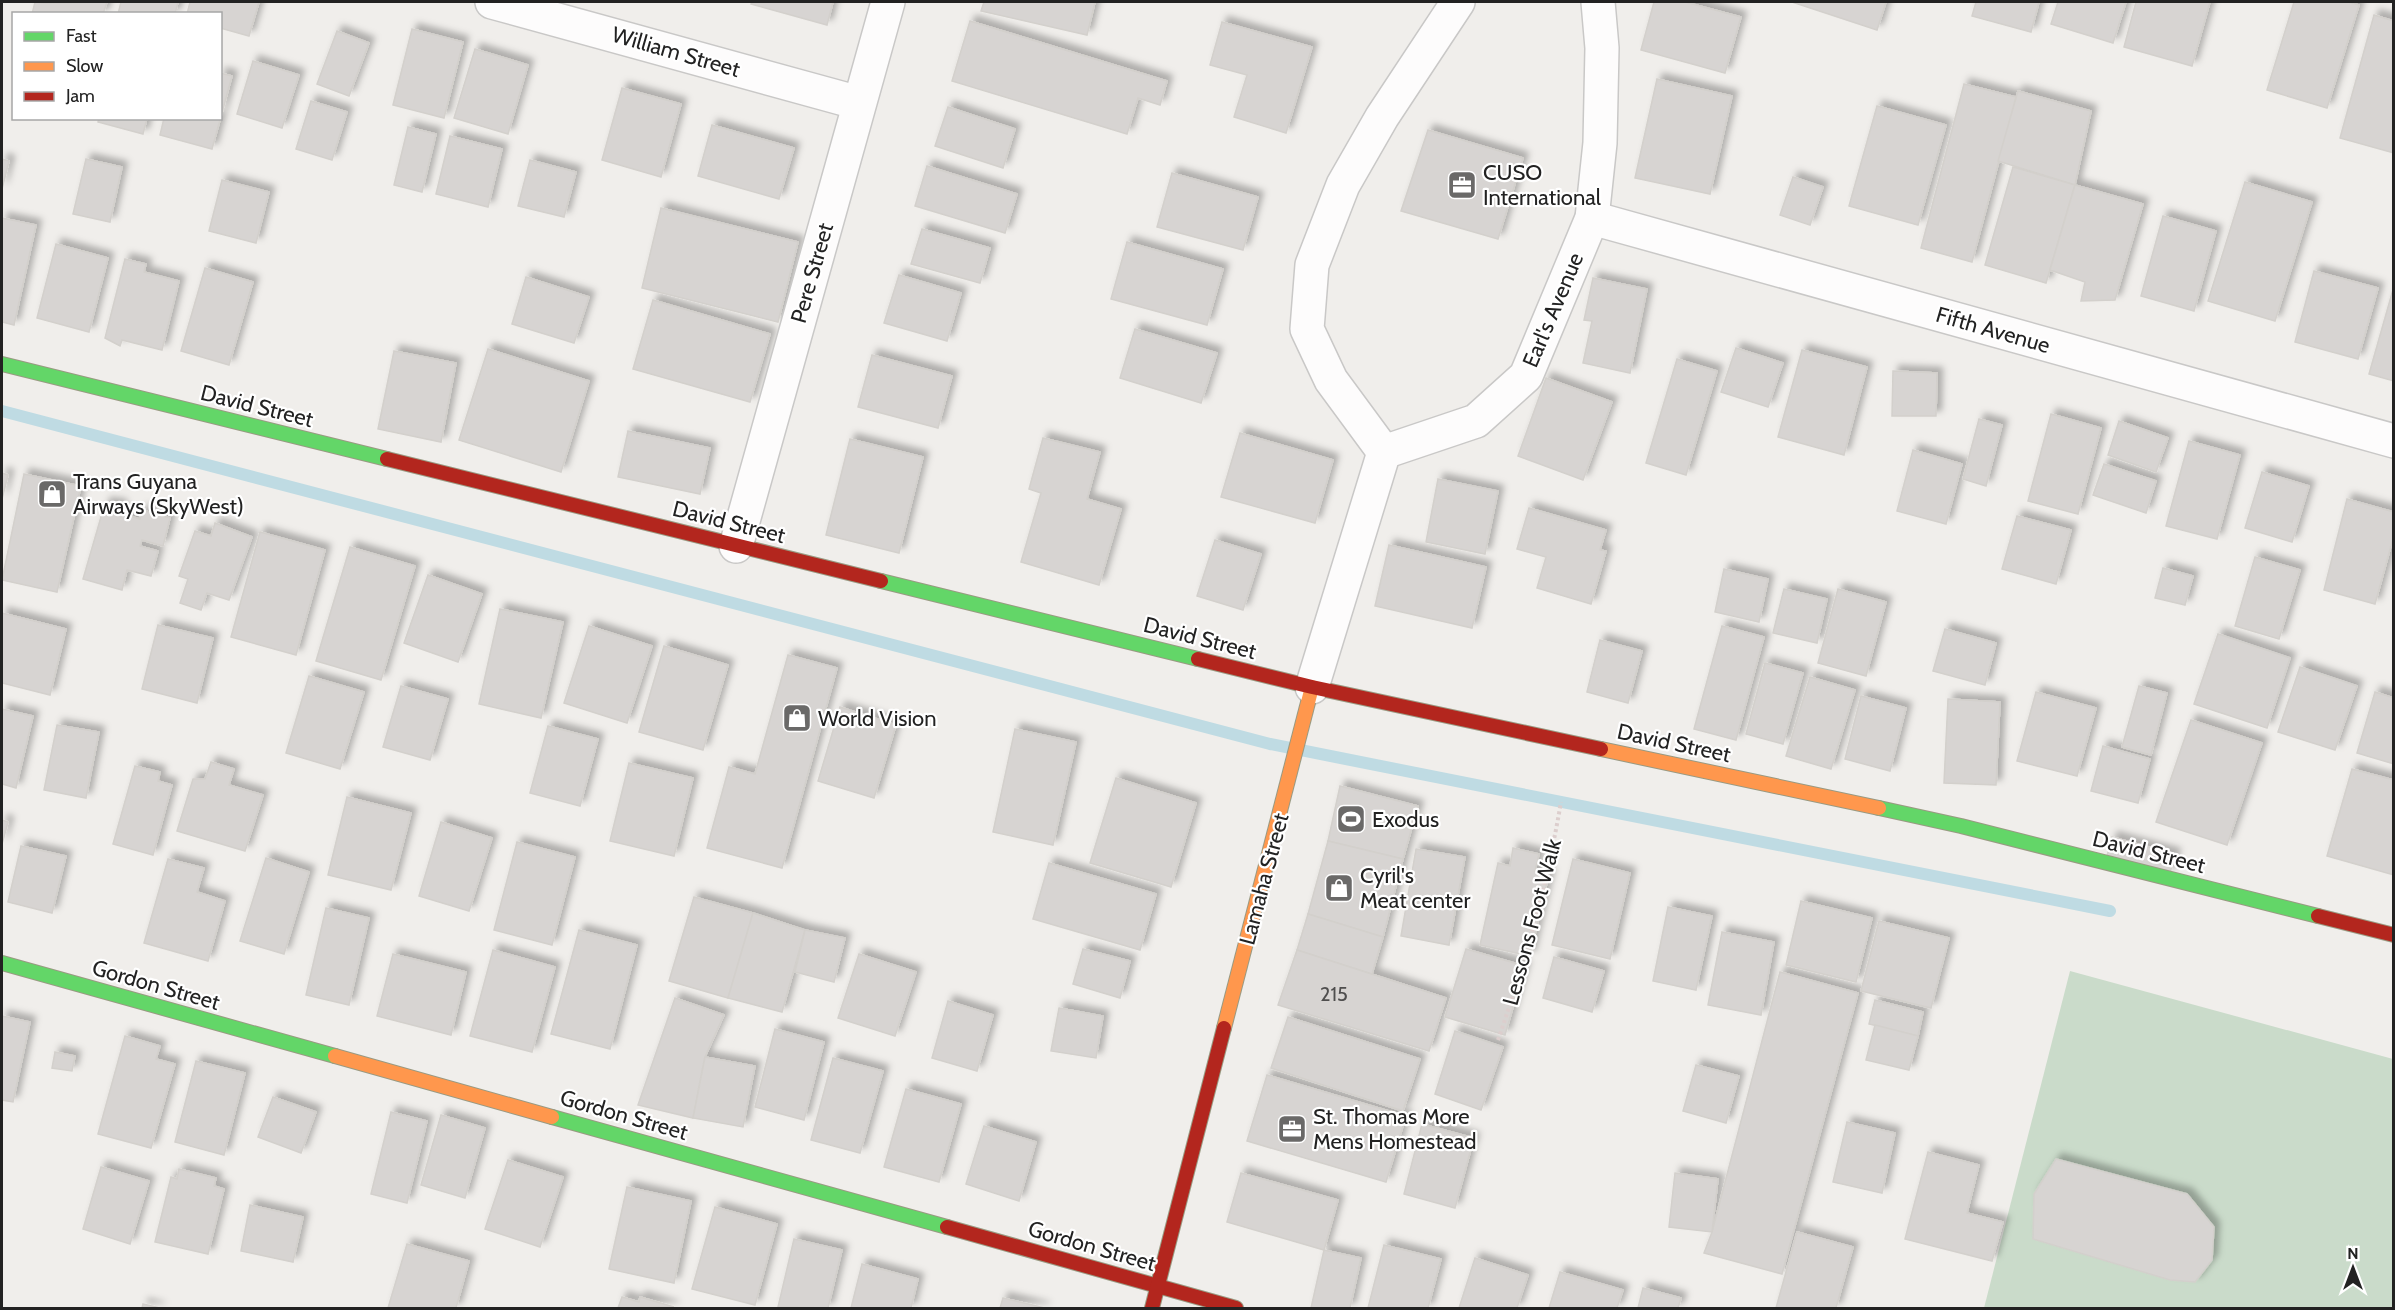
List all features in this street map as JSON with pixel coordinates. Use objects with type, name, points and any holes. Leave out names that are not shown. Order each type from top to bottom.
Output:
[{"type":"street","name":"William Street","points":[[492,2],[859,103]]},
{"type":"street","name":"Pere Street","points":[[736,546],[888,2]]},
{"type":"street","points":[[1384,452],[1331,380],[1307,328],[1312,265],[1343,185],[1382,117],[1458,2]]},
{"type":"street","name":"Earl's Avenue","points":[[1384,452],[1476,421],[1526,376],[1592,218],[1600,142],[1602,48],[1598,2]]},
{"type":"street","name":"Fifth Avenue","points":[[1592,218],[2394,441]]},
{"type":"street","name":"David Street","points":[[2,364],[1312,687],[1961,826],[2394,935]]},
{"type":"street","name":"Lamaha Street","points":[[1152,1308],[1312,687],[1384,452]]},
{"type":"street","name":"Gordon Street","points":[[2,963],[1236,1308]]},
{"type":"path","name":"Lessons Foot Walk","points":[[1498,1040],[1526,960],[1550,866],[1561,802]]},
{"type":"green space","points":[[2070,971],[2393,1059],[2393,1308],[1984,1308]]},
{"type":"building","points":[[35,2],[107,2],[104,12],[32,12]]},
{"type":"building","points":[[121,2],[178,2],[176,12],[118,12]]},
{"type":"building","points":[[190,2],[259,2],[249,36],[222,29],[222,12],[188,12]]},
{"type":"building","points":[[752,2],[833,2],[827,25],[751,4]]},
{"type":"building","points":[[984,2],[1095,2],[1087,35],[981,11]]},
{"type":"building","points":[[1654,2],[1685,2],[1741,17],[1725,73],[1641,50]]},
{"type":"building","points":[[1792,2],[1886,2],[1877,30]]},
{"type":"building","points":[[1976,2],[2039,2],[2031,32],[1972,16]]},
{"type":"building","points":[[2058,2],[2126,2],[2113,43],[2051,24]]},
{"type":"building","points":[[2136,2],[2210,2],[2192,66],[2124,47]]},
{"type":"building","points":[[2294,2],[2348,2],[2359,5],[2327,108],[2267,90]]},
{"type":"building","points":[[2374,15],[2394,21],[2394,153],[2340,138]]},
{"type":"building","points":[[970,21],[1167,81],[1160,105],[1138,98],[1127,134],[952,81]]},
{"type":"building","points":[[1222,22],[1312,47],[1286,133],[1234,117],[1247,75],[1210,65]]},
{"type":"building","points":[[412,29],[463,42],[444,118],[393,105]]},
{"type":"building","points":[[337,31],[369,43],[349,96],[317,84]]},
{"type":"building","points":[[475,49],[528,65],[508,134],[454,118]]},
{"type":"building","points":[[253,61],[299,75],[282,128],[237,114]]},
{"type":"building","points":[[222,74],[232,76],[222,112]]},
{"type":"building","points":[[1657,79],[1732,96],[1710,194],[1635,178]]},
{"type":"building","points":[[1964,84],[2016,97],[1972,262],[1921,248]]},
{"type":"building","points":[[622,88],[681,104],[661,177],[602,160]]},
{"type":"building","points":[[2018,91],[2091,111],[2075,185],[1998,161]]},
{"type":"building","points":[[311,101],[347,112],[332,160],[296,149]]},
{"type":"building","points":[[1877,106],[1946,125],[1918,225],[1849,206]]},
{"type":"building","points":[[948,107],[1015,129],[1003,168],[935,146]]},
{"type":"building","points":[[98,120],[146,120],[143,134],[98,122]]},
{"type":"building","points":[[164,120],[220,120],[212,149],[160,135]]},
{"type":"building","points":[[712,125],[794,148],[779,199],[698,176]]},
{"type":"building","points":[[408,127],[436,134],[422,192],[394,185]]},
{"type":"building","name":"CUSO International","points":[[1428,130],[1523,158],[1498,239],[1401,211]]},
{"type":"building","points":[[450,136],[502,149],[488,207],[436,194]]},
{"type":"building","points":[[2,159],[9,161],[2,189]]},
{"type":"building","points":[[86,159],[122,167],[110,222],[73,214]]},
{"type":"building","points":[[530,160],[576,172],[564,217],[518,206]]},
{"type":"building","points":[[927,166],[1017,194],[1005,233],[915,206]]},
{"type":"building","points":[[2013,167],[2075,185],[2046,283],[1985,265]]},
{"type":"building","points":[[1172,173],[1258,197],[1243,250],[1157,227]]},
{"type":"building","points":[[1793,177],[1823,187],[1810,225],[1780,215]]},
{"type":"building","points":[[222,180],[269,192],[256,243],[209,231]]},
{"type":"building","points":[[2245,182],[2312,202],[2275,321],[2208,301]]},
{"type":"building","points":[[2075,185],[2143,204],[2115,300],[2081,301],[2085,282],[2050,270]]},
{"type":"building","points":[[661,208],[798,242],[778,322],[642,288]]},
{"type":"building","points":[[2163,216],[2216,231],[2194,311],[2141,296]]},
{"type":"building","points":[[2,218],[36,225],[14,325],[2,322]]},
{"type":"building","points":[[922,229],[990,248],[980,283],[911,264]]},
{"type":"building","points":[[1127,242],[1223,269],[1207,325],[1111,299]]},
{"type":"building","points":[[56,244],[108,258],[89,332],[37,318]]},
{"type":"building","points":[[125,259],[146,264],[144,272],[179,281],[162,350],[122,340],[120,346],[105,338]]},
{"type":"building","points":[[205,268],[253,282],[229,365],[181,351]]},
{"type":"building","points":[[2314,271],[2378,288],[2358,359],[2295,342]]},
{"type":"building","points":[[899,275],[961,293],[947,341],[884,323]]},
{"type":"building","points":[[526,277],[589,297],[574,343],[512,324]]},
{"type":"building","points":[[1593,278],[1647,289],[1630,373],[1583,363],[1592,321],[1584,320]]},
{"type":"building","points":[[2394,286],[2394,381],[2369,374]]},
{"type":"building","points":[[653,300],[770,334],[750,402],[633,369]]},
{"type":"building","points":[[1135,329],[1217,353],[1201,403],[1120,378]]},
{"type":"building","points":[[1736,348],[1783,363],[1768,407],[1721,392]]},
{"type":"building","points":[[488,349],[589,381],[561,472],[459,440]]},
{"type":"building","points":[[1802,350],[1867,367],[1844,455],[1778,437]]},
{"type":"building","points":[[394,351],[456,363],[441,442],[378,429]]},
{"type":"building","points":[[872,355],[952,376],[938,428],[858,407]]},
{"type":"building","points":[[1677,359],[1717,371],[1686,475],[1646,463]]},
{"type":"building","points":[[1893,371],[1937,373],[1936,416],[1892,416]]},
{"type":"building","points":[[1546,378],[1612,402],[1583,480],[1518,456]]},
{"type":"building","points":[[2051,414],[2101,428],[2078,514],[2028,501]]},
{"type":"building","points":[[1979,419],[2002,425],[1986,486],[1963,479]]},
{"type":"building","points":[[2119,421],[2168,438],[2156,472],[2108,455]]},
{"type":"building","points":[[628,431],[710,448],[700,494],[618,477]]},
{"type":"building","points":[[1240,433],[1333,460],[1315,523],[1221,497]]},
{"type":"building","points":[[1043,438],[1100,452],[1087,499],[1121,509],[1099,585],[1021,562],[1041,493],[1029,489]]},
{"type":"building","points":[[850,439],[923,457],[899,553],[826,535]]},
{"type":"building","points":[[2189,441],[2240,455],[2217,539],[2166,526]]},
{"type":"building","points":[[1913,450],[1962,464],[1946,524],[1897,511]]},
{"type":"building","points":[[2104,464],[2156,481],[2146,513],[2093,495]]},
{"type":"building","points":[[2262,472],[2309,486],[2292,542],[2245,528]]},
{"type":"building","points":[[2,473],[8,475],[2,499]]},
{"type":"building","points":[[24,474],[81,486],[57,592],[2,580]]},
{"type":"building","points":[[1438,479],[1498,491],[1485,554],[1426,542]]},
{"type":"building","points":[[2347,499],[2394,512],[2394,535],[2375,604],[2324,590]]},
{"type":"building","points":[[105,503],[121,505],[122,514],[140,519],[142,510],[170,518],[163,546],[142,540],[140,546],[158,551],[151,576],[127,570],[122,590],[83,579]]},
{"type":"building","points":[[1529,508],[1606,530],[1600,550],[1606,551],[1591,604],[1537,588],[1546,557],[1517,549]]},
{"type":"building","points":[[2017,516],[2071,530],[2056,584],[2002,569]]},
{"type":"building","points":[[215,523],[252,537],[229,600],[207,593],[201,610],[180,603],[188,579],[179,576],[195,531],[211,536]]},
{"type":"building","points":[[260,532],[325,550],[296,655],[231,637]]},
{"type":"building","points":[[1215,540],[1261,554],[1243,610],[1197,596]]},
{"type":"building","points":[[1389,545],[1486,567],[1472,628],[1375,606]]},
{"type":"building","points":[[350,547],[415,566],[381,680],[316,661]]},
{"type":"building","points":[[2255,557],[2300,570],[2279,639],[2235,626]]},
{"type":"building","points":[[2163,568],[2193,576],[2185,605],[2155,598]]},
{"type":"building","points":[[1724,569],[1768,579],[1759,622],[1715,612]]},
{"type":"building","points":[[428,575],[482,594],[458,662],[404,643]]},
{"type":"building","points":[[1784,589],[1827,599],[1817,643],[1773,633]]},
{"type":"building","points":[[1838,589],[1886,602],[1866,676],[1818,663]]},
{"type":"building","points":[[500,609],[563,622],[541,718],[479,704]]},
{"type":"building","points":[[2,613],[66,629],[50,695],[2,683]]},
{"type":"building","points":[[158,625],[213,638],[197,703],[142,689]]},
{"type":"building","points":[[589,626],[652,646],[627,723],[564,703]]},
{"type":"building","points":[[1722,626],[1764,637],[1736,740],[1694,729]]},
{"type":"building","points":[[1945,629],[1996,643],[1985,685],[1933,671]]},
{"type":"building","points":[[2218,634],[2290,658],[2267,728],[2194,704]]},
{"type":"building","points":[[1600,640],[1642,651],[1628,703],[1587,692]]},
{"type":"building","points":[[664,646],[728,665],[703,750],[639,732]]},
{"type":"building","name":"World Vision","points":[[788,655],[837,668],[782,868],[707,848],[729,767],[755,774]]},
{"type":"building","points":[[1765,663],[1803,673],[1783,744],[1746,734]]},
{"type":"building","points":[[2300,667],[2357,686],[2335,750],[2278,732]]},
{"type":"building","points":[[309,676],[364,692],[340,769],[286,753]]},
{"type":"building","points":[[1810,677],[1855,690],[1831,769],[1786,756]]},
{"type":"building","points":[[401,686],[448,699],[430,760],[383,747]]},
{"type":"building","points":[[2139,686],[2167,693],[2151,755],[2122,747]]},
{"type":"building","points":[[2036,692],[2096,708],[2077,776],[2017,761]]},
{"type":"building","points":[[2375,692],[2394,698],[2394,764],[2357,753]]},
{"type":"building","points":[[1861,696],[1906,708],[1890,771],[1845,759]]},
{"type":"building","points":[[1948,699],[2000,702],[1996,785],[1944,783]]},
{"type":"building","points":[[840,707],[896,725],[874,798],[818,781]]},
{"type":"building","points":[[2,709],[33,716],[16,788],[2,784]]},
{"type":"building","points":[[2191,720],[2262,743],[2227,845],[2156,822]]},
{"type":"building","points":[[57,725],[99,732],[86,798],[44,790]]},
{"type":"building","points":[[548,726],[598,739],[580,806],[530,793]]},
{"type":"building","points":[[1015,729],[1076,742],[1053,845],[993,832]]},
{"type":"building","points":[[2103,746],[2150,759],[2138,803],[2091,791]]},
{"type":"building","points":[[211,762],[234,769],[229,785],[263,795],[245,851],[177,831],[193,779],[205,779]]},
{"type":"building","points":[[629,763],[693,778],[674,856],[610,841]]},
{"type":"building","points":[[135,766],[160,772],[158,781],[172,785],[153,855],[113,844]]},
{"type":"building","points":[[2352,769],[2394,780],[2394,875],[2327,856]]},
{"type":"building","points":[[1116,778],[1196,803],[1171,887],[1090,863]]},
{"type":"building","name":"Exodus","points":[[1340,786],[1418,806],[1403,859],[1328,841]]},
{"type":"building","points":[[347,797],[411,813],[391,890],[328,875]]},
{"type":"building","points":[[2,820],[8,822],[2,844]]},
{"type":"building","points":[[441,822],[492,838],[469,911],[419,896]]},
{"type":"building","points":[[2112,837],[2175,854],[2170,873],[2107,856]]},
{"type":"building","points":[[1328,841],[1403,859],[1383,937],[1308,914]]},
{"type":"building","points":[[517,842],[575,857],[552,945],[494,930]]},
{"type":"building","points":[[21,846],[66,856],[52,913],[8,902]]},
{"type":"building","points":[[1513,848],[1539,854],[1535,871],[1549,874],[1530,956],[1480,945],[1498,863],[1510,866]]},
{"type":"building","points":[[1416,849],[1465,857],[1449,945],[1401,936]]},
{"type":"building","points":[[266,858],[309,872],[284,954],[240,941]]},
{"type":"building","points":[[168,859],[204,868],[197,892],[225,901],[208,961],[144,943]]},
{"type":"building","points":[[1573,859],[1630,873],[1610,959],[1552,945]]},
{"type":"building","points":[[1049,863],[1156,894],[1140,950],[1033,919]]},
{"type":"building","points":[[694,897],[753,913],[728,998],[669,981]]},
{"type":"building","points":[[1801,901],[1872,918],[1856,982],[1786,965]]},
{"type":"building","points":[[1668,907],[1712,916],[1696,990],[1653,981]]},
{"type":"building","points":[[326,908],[369,918],[349,1005],[306,995]]},
{"type":"building","points":[[753,913],[805,930],[782,1012],[728,998]]},
{"type":"building","points":[[1308,914],[1383,937],[1372,974],[1297,950]]},
{"type":"building","points":[[1879,921],[1949,938],[1931,1008],[1861,991]]},
{"type":"building","points":[[579,930],[637,945],[610,1049],[551,1034]]},
{"type":"building","points":[[805,930],[845,938],[834,982],[795,972]]},
{"type":"building","points":[[1722,932],[1774,942],[1761,1015],[1708,1005]]},
{"type":"building","points":[[1083,949],[1130,961],[1120,998],[1073,984]]},
{"type":"building","points":[[1466,949],[1525,966],[1505,1035],[1445,1017]]},
{"type":"building","points":[[493,950],[555,967],[532,1052],[470,1036]]},
{"type":"building","points":[[1297,950],[1446,998],[1429,1051],[1278,1005]]},
{"type":"building","points":[[393,954],[466,972],[451,1035],[377,1016]]},
{"type":"building","points":[[859,954],[916,972],[895,1036],[838,1018]]},
{"type":"building","points":[[1554,957],[1604,971],[1592,1012],[1543,998]]},
{"type":"building","points":[[1780,972],[1858,993],[1782,1274],[1704,1253],[1712,1232]]},
{"type":"building","points":[[675,998],[724,1015],[705,1057],[693,1118],[638,1105]]},
{"type":"building","points":[[1875,1000],[1923,1012],[1918,1036],[1869,1024]]},
{"type":"building","points":[[948,1001],[993,1015],[977,1071],[932,1058]]},
{"type":"building","points":[[1059,1008],[1103,1016],[1096,1058],[1051,1051]]},
{"type":"building","points":[[2,1016],[30,1022],[13,1102],[2,1100]]},
{"type":"building","points":[[1288,1017],[1420,1059],[1403,1111],[1271,1068]]},
{"type":"building","points":[[1875,1025],[1918,1036],[1909,1070],[1866,1060]]},
{"type":"building","points":[[775,1029],[824,1042],[804,1120],[755,1107]]},
{"type":"building","points":[[1455,1031],[1503,1047],[1481,1110],[1435,1094]]},
{"type":"building","points":[[125,1036],[160,1046],[156,1059],[175,1064],[151,1148],[98,1134]]},
{"type":"building","points":[[55,1052],[75,1056],[72,1071],[52,1068]]},
{"type":"building","points":[[705,1057],[755,1066],[743,1127],[693,1118]]},
{"type":"building","points":[[833,1058],[883,1071],[860,1153],[811,1140]]},
{"type":"building","points":[[196,1061],[245,1073],[224,1155],[175,1142]]},
{"type":"building","points":[[1696,1065],[1739,1076],[1726,1123],[1683,1111]]},
{"type":"building","points":[[1267,1075],[1406,1116],[1386,1182],[1247,1141]]},
{"type":"building","points":[[906,1089],[961,1104],[939,1182],[884,1167]]},
{"type":"building","points":[[273,1097],[316,1112],[301,1153],[258,1137]]},
{"type":"building","points":[[391,1112],[427,1121],[407,1203],[371,1194]]},
{"type":"building","points":[[441,1115],[485,1128],[465,1198],[421,1185]]},
{"type":"building","points":[[1847,1122],[1895,1133],[1882,1193],[1833,1182]]},
{"type":"building","points":[[1422,1124],[1474,1138],[1455,1208],[1404,1194]]},
{"type":"building","points":[[984,1126],[1036,1142],[1019,1201],[966,1184]]},
{"type":"building","points":[[1928,1152],[1979,1165],[1967,1213],[2003,1222],[1992,1261],[1905,1239]]},
{"type":"building","points":[[2056,1159],[2187,1194],[2214,1227],[2212,1260],[2195,1282],[2170,1280],[2033,1239],[2034,1194]]},
{"type":"building","points":[[508,1160],[563,1177],[540,1247],[485,1229]]},
{"type":"building","points":[[101,1167],[149,1181],[130,1244],[83,1229]]},
{"type":"building","points":[[179,1169],[216,1178],[214,1186],[224,1189],[208,1254],[155,1242],[171,1177],[177,1179]]},
{"type":"building","points":[[1241,1173],[1338,1200],[1324,1250],[1227,1222]]},
{"type":"building","points":[[1675,1173],[1718,1179],[1712,1232],[1669,1227]]},
{"type":"building","points":[[627,1187],[691,1201],[674,1283],[609,1269]]},
{"type":"building","points":[[250,1205],[303,1217],[293,1262],[241,1251]]},
{"type":"building","points":[[715,1207],[777,1224],[755,1305],[692,1289]]},
{"type":"building","points":[[1797,1232],[1853,1247],[1836,1308],[1776,1308]]},
{"type":"building","points":[[794,1239],[842,1250],[828,1308],[778,1307]]},
{"type":"building","points":[[407,1244],[469,1261],[456,1308],[388,1308]]},
{"type":"building","points":[[1384,1245],[1441,1259],[1428,1308],[1368,1308]]},
{"type":"building","points":[[1324,1250],[1361,1258],[1350,1308],[1311,1308]]},
{"type":"building","points":[[1475,1258],[1528,1275],[1517,1308],[1459,1308]]},
{"type":"building","points":[[862,1264],[918,1279],[911,1308],[851,1308]]},
{"type":"building","points":[[1560,1272],[1623,1290],[1617,1308],[1549,1308]]},
{"type":"building","points":[[1643,1288],[1681,1298],[1678,1308],[1638,1308]]},
{"type":"building","points":[[622,1297],[639,1302],[640,1297],[674,1307],[618,1308]]},
{"type":"building","points":[[1003,1298],[1045,1308],[1000,1308]]},
{"type":"building","points":[[143,1304],[160,1308],[142,1308]]},
{"type":"waterway","points":[[2,411],[1270,744],[2110,911]]},
{"type":"traffic: fast","points":[[2,364],[387,459]]},
{"type":"traffic: fast","points":[[881,581],[1198,659]]},
{"type":"traffic: fast","points":[[1879,808],[1961,826],[2318,916]]},
{"type":"traffic: fast","points":[[2,963],[335,1056]]},
{"type":"traffic: fast","points":[[552,1117],[947,1227]]},
{"type":"traffic: slow","points":[[1224,1028],[1312,687]]},
{"type":"traffic: slow","points":[[1601,749],[1879,808]]},
{"type":"traffic: slow","points":[[335,1056],[552,1117]]},
{"type":"traffic: jam","points":[[387,459],[881,581]]},
{"type":"traffic: jam","points":[[1198,659],[1312,687],[1601,749]]},
{"type":"traffic: jam","points":[[2318,916],[2394,935]]},
{"type":"traffic: jam","points":[[1152,1308],[1224,1028]]},
{"type":"traffic: jam","points":[[947,1227],[1236,1308]]},
{"type":"place","name":"CUSO International","points":[[1462,185]]},
{"type":"place","name":"Trans Guyana Airways (SkyWest)","points":[[52,494]]},
{"type":"place","name":"World Vision","points":[[797,718]]},
{"type":"place","name":"Exodus","points":[[1351,819]]},
{"type":"place","name":"Cyril's Meat center","points":[[1339,888]]},
{"type":"place","name":"St. Thomas More Mens Homestead","points":[[1292,1129]]}]
